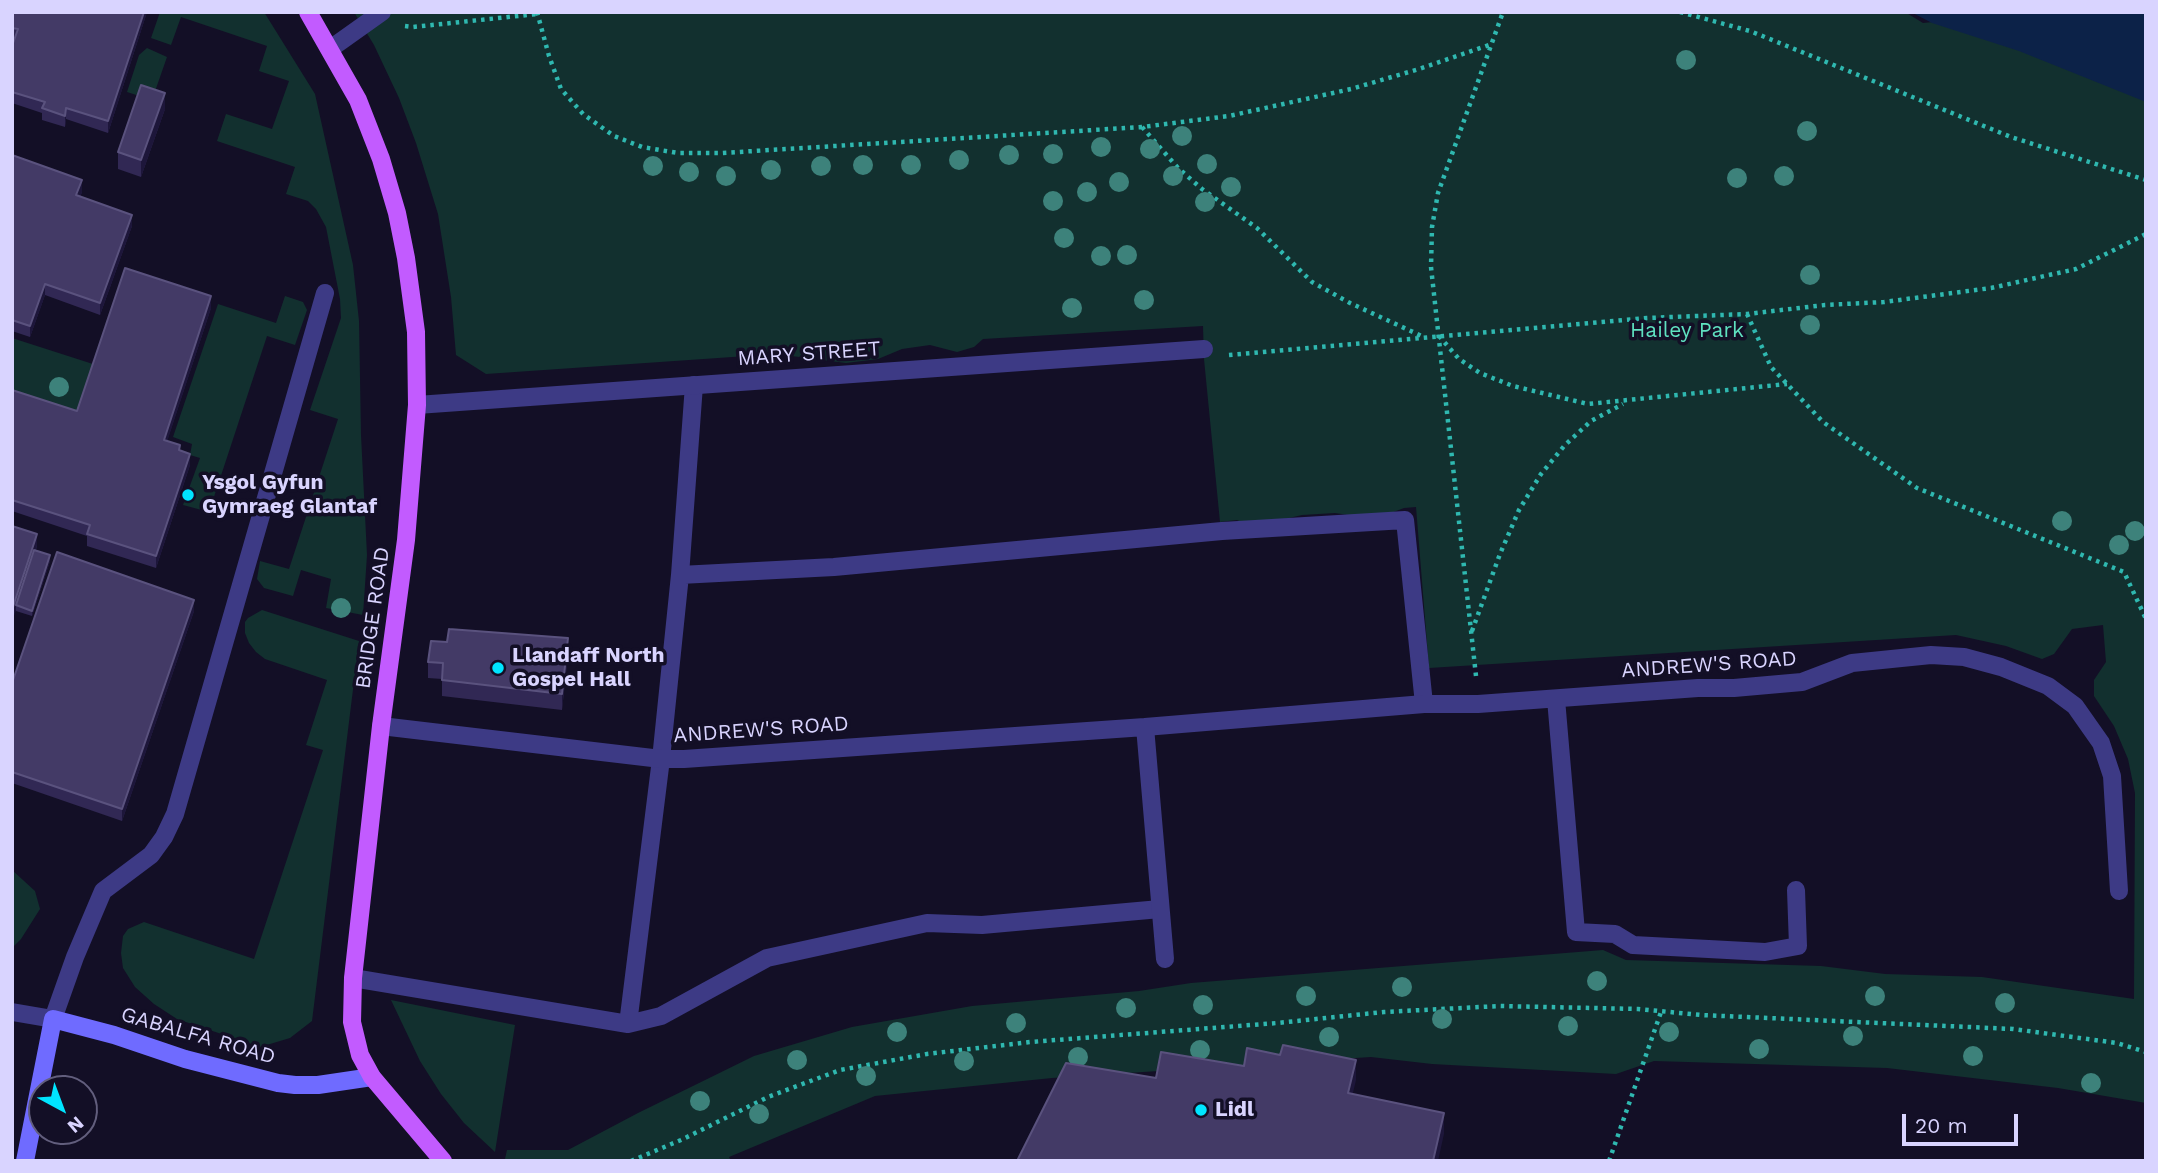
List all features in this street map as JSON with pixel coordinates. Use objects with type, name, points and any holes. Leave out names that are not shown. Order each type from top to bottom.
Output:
[{"type":"main road","name":"BRIDGE ROAD","points":[[308,12],[358,100],[381,159],[397,213],[416,332],[417,405],[406,540],[381,726],[353,978],[352,1021],[360,1055],[372,1077],[443,1161]]},
{"type":"street","points":[[330,49],[378,16]]},
{"type":"street","points":[[25,1161],[53,1020],[75,957],[103,891],[151,855],[164,837],[175,814],[325,293]]},
{"type":"street","name":"MARY STREET","points":[[417,405],[1203,349]]},
{"type":"street","points":[[628,1024],[661,759],[680,575],[694,385]]},
{"type":"street","points":[[680,575],[834,567],[1222,531],[1405,520],[1424,704]]},
{"type":"street","name":"ANDREW'S ROAD","points":[[381,726],[661,759],[711,757],[1424,704],[1478,704],[1698,688],[1734,688],[1802,682],[1852,663],[1889,658],[1931,655],[1964,657],[2001,667],[2048,686],[2075,706],[2101,743],[2112,776],[2119,891]]},
{"type":"street","points":[[1556,699],[1576,932],[1615,934],[1633,945],[1765,952],[1798,946],[1796,890]]},
{"type":"street","points":[[1145,726],[1165,959]]},
{"type":"street","points":[[353,978],[628,1024],[661,1016],[767,958],[927,923],[982,925],[1160,909]]},
{"type":"street","name":"GABALFA ROAD","points":[[12,1012],[114,1035],[185,1059],[278,1083],[295,1086],[318,1085],[372,1077]]},
{"type":"path","points":[[1478,704],[1431,267],[1432,227],[1438,193],[1503,12]]},
{"type":"path","points":[[1681,12],[1749,31],[2011,137],[2146,180]]},
{"type":"path","points":[[378,16],[413,27],[537,13],[561,89],[583,114],[614,136],[642,147],[678,153],[722,153],[1142,127],[1229,116],[1351,89],[1492,44]]},
{"type":"path","points":[[1142,127],[1178,168],[1256,228],[1312,282],[1350,303],[1427,338]]},
{"type":"path","points":[[1239,354],[1647,318],[1747,314],[1825,305],[1884,302],[1991,288],[2076,269],[2146,234]]},
{"type":"path","points":[[1747,314],[1771,367],[1823,422],[1917,488],[2124,572],[2146,619]]},
{"type":"path","points":[[1438,335],[1459,359],[1480,373],[1513,386],[1588,404],[1787,384]]},
{"type":"path","points":[[1471,634],[1509,532],[1541,474],[1564,445],[1591,421],[1627,401]]},
{"type":"path","points":[[631,1161],[681,1140],[768,1097],[840,1070],[927,1054],[1057,1040],[1384,1012],[1500,1006],[2013,1029],[2117,1043],[2146,1052]]},
{"type":"path","points":[[1609,1161],[1661,1012]]},
{"type":"green space","points":[[160,12],[264,12],[315,94],[353,265],[359,321],[367,555],[363,615],[326,608],[331,579],[301,570],[293,596],[264,588],[257,579],[260,561],[289,569],[338,419],[310,410],[341,318],[340,299],[326,227],[308,201],[286,194],[295,167],[217,141],[226,114],[272,129],[289,81],[259,71],[267,46],[181,17],[171,45],[151,38]]},
{"type":"green space","name":"Hailey Park","points":[[354,12],[1905,12],[1923,23],[1943,21],[2146,56],[2146,1103],[2058,1088],[1887,1068],[1654,1061],[1616,1074],[1432,1064],[1371,1057],[1052,1078],[875,1096],[729,1157],[731,1161],[508,1161],[505,1159],[507,1150],[568,1150],[754,1056],[852,1027],[972,1006],[1139,991],[1191,983],[1603,950],[1626,960],[1821,966],[1885,974],[1982,977],[2134,999],[2135,793],[2128,759],[2114,726],[2094,696],[2094,680],[2106,662],[2103,625],[2072,629],[2054,654],[2042,659],[2006,646],[1956,635],[1429,668],[1416,507],[1404,508],[1375,519],[1335,513],[1302,515],[1251,527],[1237,520],[1220,522],[1203,326],[983,339],[974,347],[957,352],[930,345],[902,349],[878,359],[846,363],[776,354],[486,374],[456,355],[451,297],[438,214],[399,98],[374,45]]},
{"type":"green space","points":[[147,48],[167,57],[152,100],[127,92],[139,55]]},
{"type":"green space","points":[[285,296],[303,302],[307,310],[295,345],[267,336],[209,512],[183,505],[200,458],[190,455],[192,444],[173,437],[218,304],[276,323]]},
{"type":"green space","points":[[12,338],[96,365],[77,423],[12,402]]},
{"type":"green space","points":[[262,610],[359,641],[312,1021],[290,1038],[260,1047],[177,1019],[154,1004],[135,987],[123,968],[121,953],[123,936],[128,929],[144,922],[254,959],[323,750],[306,745],[327,680],[265,659],[256,652],[245,633],[245,622]]},
{"type":"green space","points":[[12,870],[35,891],[40,909],[12,948]]},
{"type":"green space","points":[[391,1000],[515,1025],[495,1152],[464,1123],[441,1094],[420,1061]]},
{"type":"water","points":[[1911,12],[2146,12],[2146,102],[2019,51],[1932,23]]},
{"type":"building","points":[[12,12],[144,12],[108,121],[66,108],[65,116],[42,108],[45,102],[12,92],[12,46],[18,29],[12,28]]},
{"type":"building","points":[[141,85],[165,93],[141,160],[118,152]]},
{"type":"building","points":[[12,155],[82,180],[76,195],[132,215],[100,303],[45,284],[30,326],[12,320]]},
{"type":"building","points":[[125,268],[211,296],[164,440],[180,445],[179,450],[190,454],[156,556],[87,534],[90,525],[12,500],[12,390],[77,411]]},
{"type":"building","points":[[12,526],[37,534],[12,610]]},
{"type":"building","points":[[34,550],[50,555],[32,611],[16,605]]},
{"type":"building","points":[[57,552],[194,600],[122,809],[12,772],[12,683]]},
{"type":"building","name":"Llandaff North Gospel Hall","points":[[449,629],[568,638],[562,694],[442,680],[443,663],[428,662],[431,641],[447,642]]},
{"type":"building","name":"Lidl","points":[[1283,1045],[1356,1060],[1348,1093],[1444,1113],[1433,1161],[1017,1161],[1066,1063],[1156,1078],[1161,1052],[1244,1066],[1247,1048],[1280,1055]]},
{"type":"place","name":"Ysgol Gyfun Gymraeg Glantaf","points":[[188,495]]},
{"type":"place","name":"Llandaff North Gospel Hall","points":[[498,668]]},
{"type":"place","name":"Lidl","points":[[1201,1110]]}]
